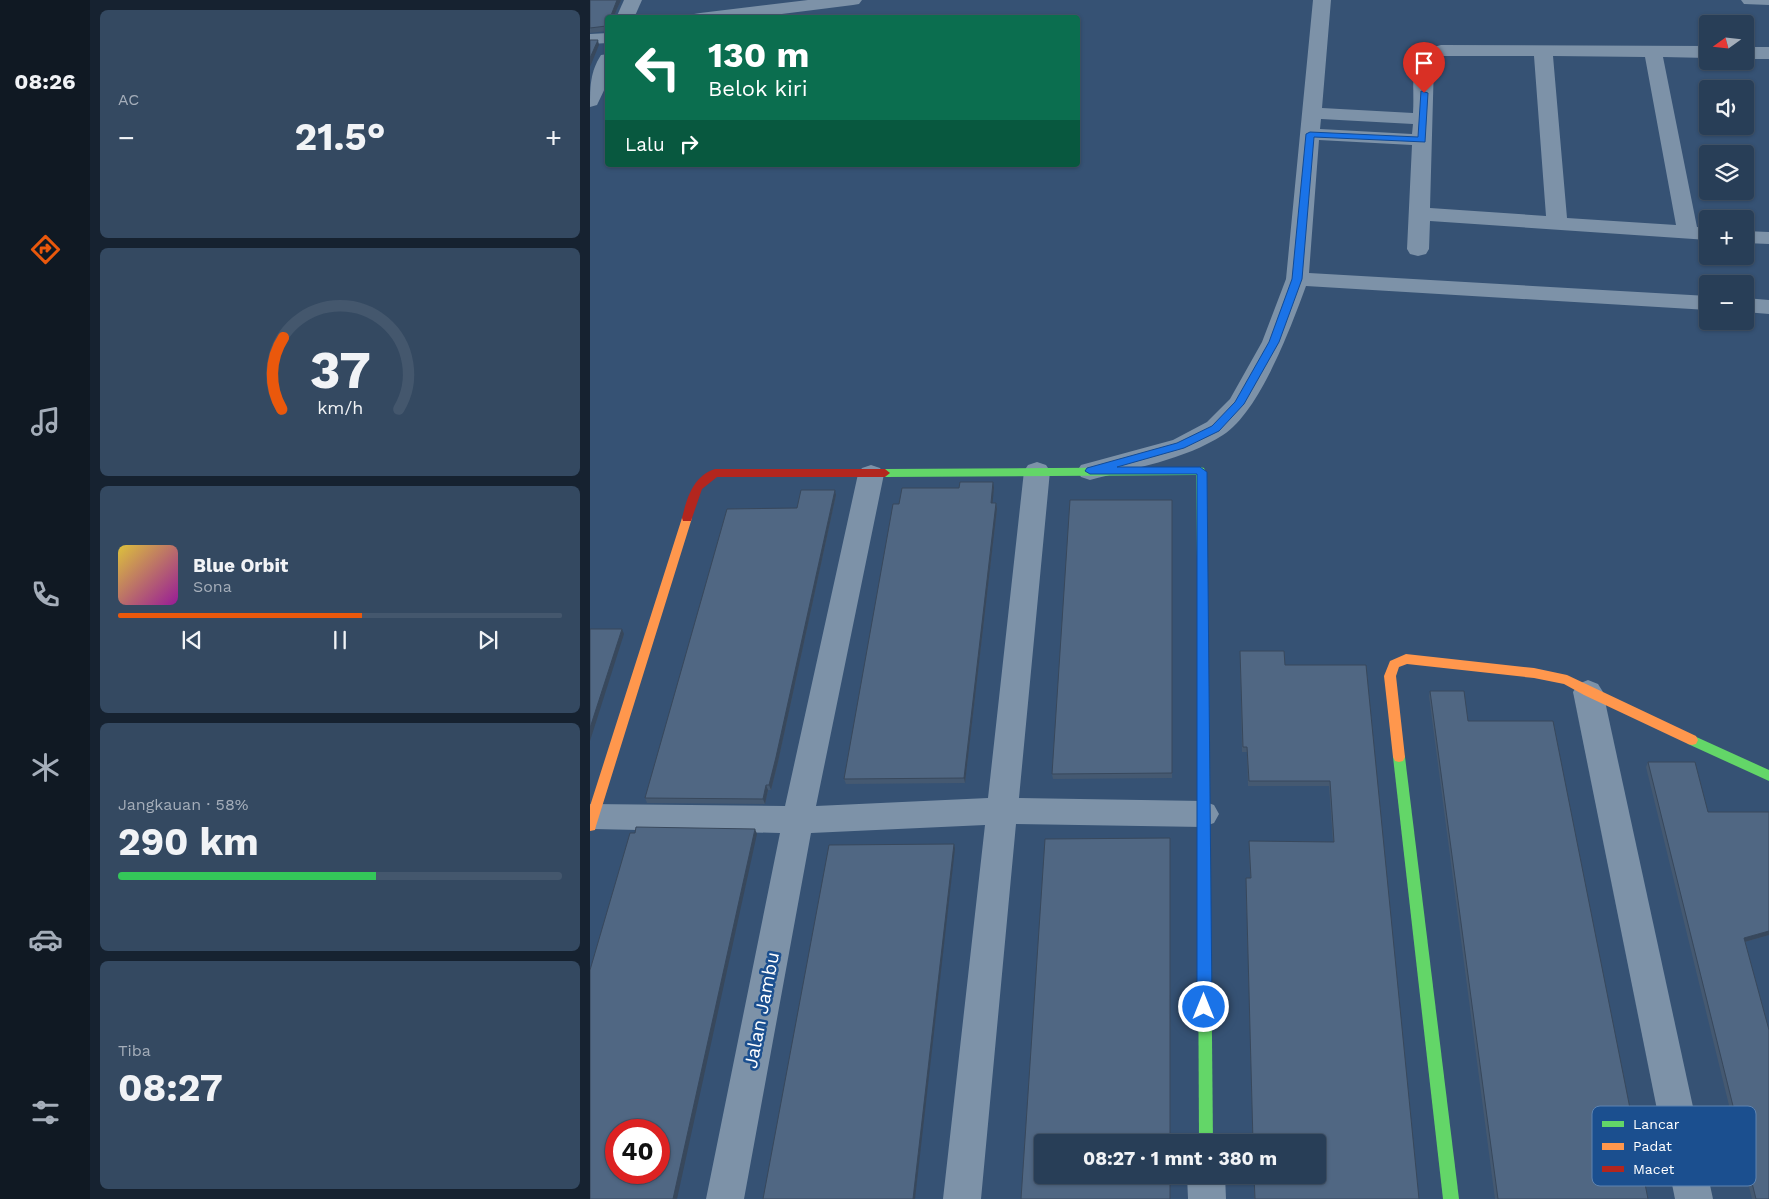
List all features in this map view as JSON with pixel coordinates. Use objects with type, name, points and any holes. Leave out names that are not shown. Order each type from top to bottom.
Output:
[{"type":"street","points":[[626,15],[633,0]]},
{"type":"street","points":[[726,15],[853,0]]},
{"type":"street","points":[[1090,471],[1181,446],[1216,428],[1239,404],[1274,342],[1297,279],[1322,0]]},
{"type":"street","points":[[1750,0],[1769,0]]},
{"type":"street","points":[[590,39],[605,38]]},
{"type":"street","points":[[1418,249],[1425,62],[1430,54],[1436,51],[1448,50],[1699,52]]},
{"type":"street","points":[[1543,50],[1557,224]]},
{"type":"street","points":[[1418,214],[1698,233],[1653,52]]},
{"type":"street","points":[[1754,54],[1768,55]]},
{"type":"street","points":[[590,61],[605,59]]},
{"type":"street","points":[[590,101],[605,64]]},
{"type":"street","points":[[1311,124],[1424,119]]},
{"type":"street","points":[[1311,124],[1422,140]]},
{"type":"street","points":[[1754,237],[1769,238]]},
{"type":"street","points":[[1297,279],[1699,302]]},
{"type":"street","points":[[1754,306],[1769,307]]},
{"type":"street","points":[[962,1199],[1037,471]]},
{"type":"street","points":[[1202,814],[1003,811],[798,820],[592,821],[696,489],[704,478],[716,473],[1202,472],[1202,814],[1206,1134]]},
{"type":"street","name":"Jalan Jambu","points":[[725,1199],[798,820],[871,474]]},
{"type":"street","points":[[1451,1199],[1390,676],[1394,664],[1406,659],[1419,659],[1534,673],[1567,680],[1588,692],[1769,776]]},
{"type":"street","points":[[1588,692],[1675,1106]]},
{"type":"street","points":[[1206,1184],[1206,1199]]},
{"type":"street","points":[[1691,1186],[1694,1199]]},
{"type":"building","points":[[590,0],[617,0],[611,15],[605,15],[605,26],[590,28]]},
{"type":"building","points":[[590,40],[598,40],[590,58]]},
{"type":"building","points":[[960,482],[993,482],[991,503],[996,503],[964,778],[844,779],[893,504],[899,504],[902,488],[959,488]]},
{"type":"building","points":[[801,490],[835,490],[776,757],[769,785],[766,785],[763,799],[645,798],[727,509],[797,508]]},
{"type":"building","points":[[1070,500],[1172,500],[1172,773],[1052,774]]},
{"type":"building","points":[[590,629],[622,629],[590,728]]},
{"type":"building","points":[[1240,651],[1284,651],[1285,665],[1366,665],[1419,1199],[1255,1199],[1254,1184],[1326,1184],[1326,1134],[1253,1134],[1246,878],[1251,878],[1249,841],[1334,842],[1330,781],[1249,781],[1247,747],[1243,747]]},
{"type":"building","points":[[1430,691],[1464,691],[1468,721],[1553,721],[1630,1106],[1592,1106],[1592,1186],[1645,1186],[1648,1199],[1498,1199]]},
{"type":"building","points":[[1648,762],[1695,762],[1708,812],[1769,812],[1769,931],[1744,938],[1769,1030],[1769,1199],[1756,1199],[1753,1186],[1756,1186],[1756,1106],[1733,1106]]},
{"type":"building","points":[[636,827],[755,829],[673,1199],[590,1199],[590,970],[630,833],[635,833]]},
{"type":"building","points":[[1170,838],[1170,1134],[1034,1134],[1034,1184],[1170,1184],[1170,1199],[1021,1199],[1045,839]]},
{"type":"building","points":[[954,844],[913,1199],[763,1199],[829,845]]},
{"type":"traffic: fast","points":[[885,473],[1200,471],[1202,476],[1202,558]]},
{"type":"traffic: fast","points":[[1203,727],[1206,1134]]},
{"type":"traffic: fast","points":[[1692,740],[1769,776]]},
{"type":"traffic: fast","points":[[1399,757],[1451,1199]]},
{"type":"traffic: slow","points":[[590,826],[687,518]]},
{"type":"traffic: slow","points":[[1399,757],[1390,676],[1394,664],[1406,659],[1534,673],[1567,680],[1588,692],[1692,740]]},
{"type":"traffic: jam","points":[[687,518],[698,486],[715,473],[885,473]]},
{"type":"traffic: jam","points":[[1202,558],[1203,727]]},
{"type":"route","points":[[1204,1007],[1202,472],[1090,471],[1181,446],[1216,428],[1239,404],[1274,342],[1297,279],[1310,134],[1422,140],[1424,93]]}]
